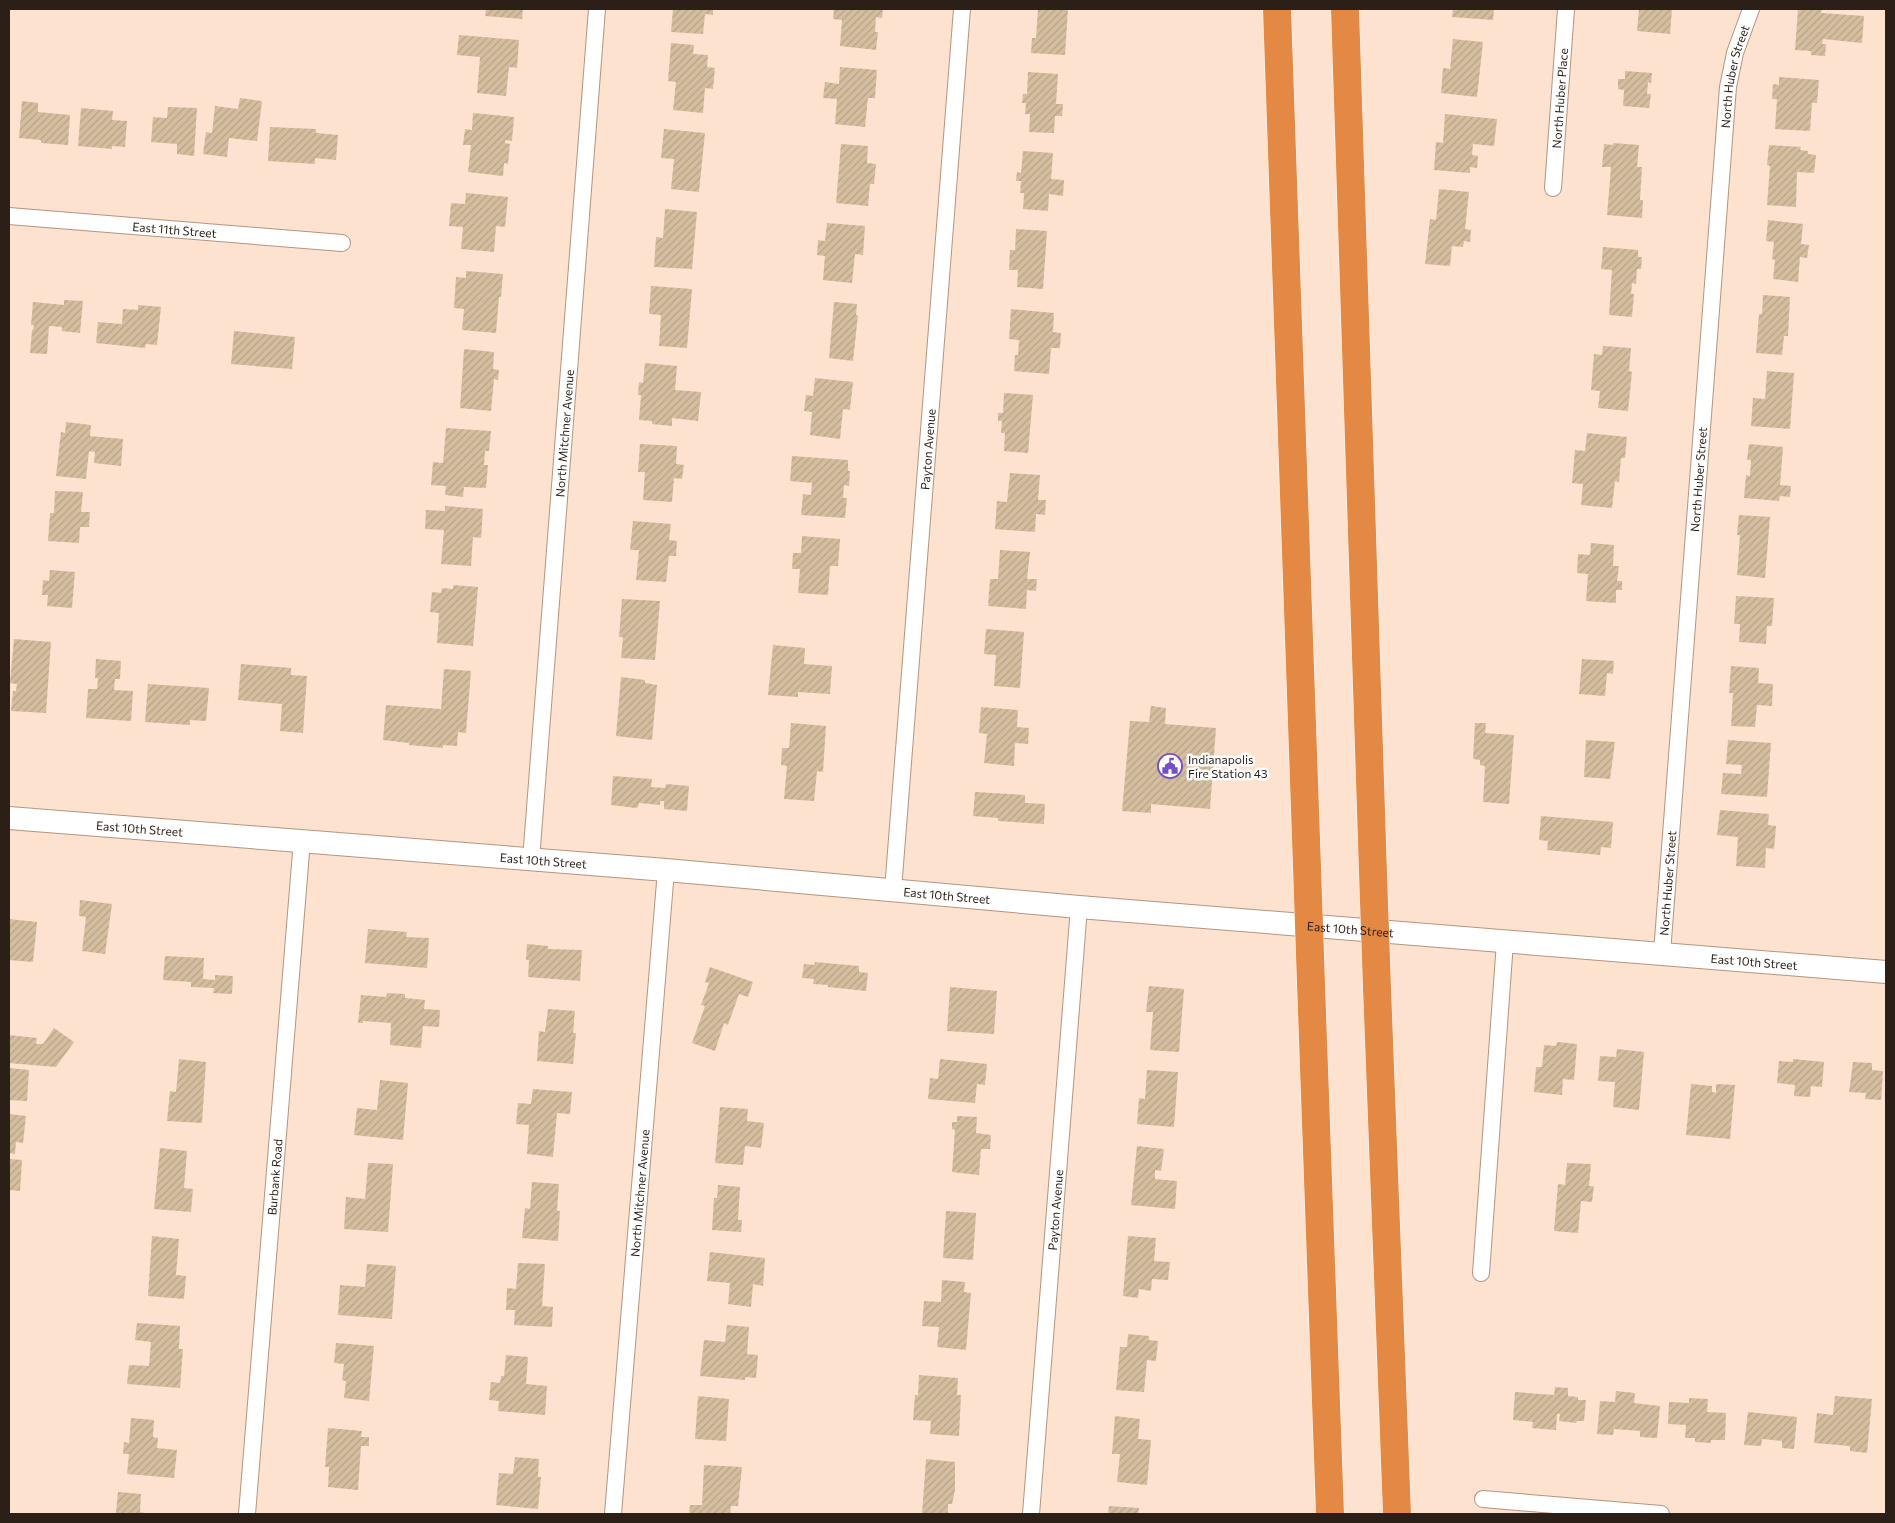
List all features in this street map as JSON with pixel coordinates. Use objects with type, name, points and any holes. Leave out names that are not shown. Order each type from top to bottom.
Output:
[{"type":"highway","points":[[1277,9],[1330,1514]]},
{"type":"highway","points":[[1345,9],[1373,873],[1397,1514]]},
{"type":"main road","name":"East 10th Street","points":[[9,818],[302,840],[1505,942],[1886,972]]},
{"type":"street","name":"North Mitchner Avenue","points":[[530,860],[597,9]]},
{"type":"street","name":"Payton Avenue","points":[[893,890],[962,9]]},
{"type":"street","name":"North Huber Place","points":[[1553,188],[1566,9]]},
{"type":"street","name":"North Huber Street","points":[[1662,953],[1728,86],[1735,53],[1751,9]]},
{"type":"street","name":"East 11th Street","points":[[9,216],[342,243]]},
{"type":"street","name":"Burbank Road","points":[[247,1514],[302,840]]},
{"type":"street","name":"North Mitchner Avenue","points":[[613,1514],[666,870]]},
{"type":"street","name":"Payton Avenue","points":[[1031,1514],[1080,906]]},
{"type":"street","points":[[1481,1273],[1505,942]]},
{"type":"street","points":[[1483,1499],[1661,1514]]},
{"type":"building","points":[[486,9],[523,9],[522,19],[485,16]]},
{"type":"building","points":[[673,9],[713,9],[713,15],[705,14],[703,34],[671,32]]},
{"type":"building","points":[[834,9],[883,9],[882,18],[876,17],[875,32],[878,32],[876,50],[840,46],[842,20],[833,19]]},
{"type":"building","points":[[1038,9],[1068,9],[1065,55],[1031,53],[1032,38],[1036,38]]},
{"type":"building","points":[[1453,9],[1494,9],[1493,20],[1452,17]]},
{"type":"building","points":[[1639,9],[1672,9],[1670,34],[1637,31]]},
{"type":"building","points":[[1798,9],[1822,9],[1821,13],[1864,16],[1862,43],[1823,39],[1822,44],[1826,44],[1825,56],[1811,55],[1811,51],[1795,50]]},
{"type":"building","points":[[459,35],[519,40],[517,68],[509,67],[506,96],[477,93],[480,57],[457,55]]},
{"type":"building","points":[[1453,39],[1483,42],[1477,97],[1441,93],[1443,68],[1450,69]]},
{"type":"building","points":[[671,43],[694,45],[693,54],[708,55],[707,67],[715,68],[713,89],[705,88],[703,113],[673,110],[676,82],[668,81]]},
{"type":"building","points":[[840,67],[877,70],[875,98],[868,98],[865,127],[835,124],[837,99],[823,98],[825,82],[839,84]]},
{"type":"building","points":[[1625,71],[1652,73],[1651,83],[1648,82],[1647,94],[1651,94],[1649,108],[1623,106],[1624,90],[1618,89],[1618,79],[1625,79]]},
{"type":"building","points":[[1028,72],[1058,74],[1056,104],[1063,104],[1062,116],[1055,116],[1054,133],[1029,132],[1030,114],[1025,114],[1026,103],[1022,103],[1023,94],[1027,94]]},
{"type":"building","points":[[1779,77],[1819,80],[1817,103],[1812,103],[1810,131],[1775,129],[1777,99],[1772,99],[1773,84],[1779,85]]},
{"type":"building","points":[[240,98],[262,101],[257,141],[229,138],[227,157],[203,154],[206,132],[212,133],[215,106],[238,109]]},
{"type":"building","points":[[22,101],[38,103],[38,112],[70,115],[68,145],[41,143],[41,140],[19,138]]},
{"type":"building","points":[[168,107],[197,108],[194,156],[177,154],[177,144],[151,142],[153,117],[167,118]]},
{"type":"building","points":[[81,108],[113,111],[112,120],[127,121],[125,147],[112,146],[112,149],[78,146]]},
{"type":"building","points":[[473,113],[514,117],[512,141],[505,140],[505,143],[510,144],[508,164],[504,163],[503,176],[468,172],[471,145],[463,145],[465,129],[472,130]]},
{"type":"building","points":[[1445,114],[1497,119],[1494,146],[1473,144],[1472,155],[1478,156],[1477,168],[1470,167],[1470,173],[1434,170],[1436,142],[1443,143]]},
{"type":"building","points":[[270,127],[316,129],[316,133],[338,135],[336,160],[315,158],[315,164],[268,161]]},
{"type":"building","points":[[664,129],[705,133],[699,192],[671,189],[674,159],[661,158]]},
{"type":"building","points":[[1613,143],[1639,145],[1637,167],[1642,167],[1640,200],[1643,200],[1642,218],[1607,215],[1611,167],[1602,167],[1604,144],[1613,145]]},
{"type":"building","points":[[841,144],[868,146],[867,163],[876,164],[874,184],[870,184],[868,206],[836,203]]},
{"type":"building","points":[[1769,145],[1801,147],[1800,150],[1816,155],[1814,173],[1797,172],[1796,207],[1767,205],[1770,166],[1767,165]]},
{"type":"building","points":[[1023,151],[1053,153],[1051,179],[1064,180],[1063,196],[1049,194],[1048,211],[1023,209],[1024,193],[1020,193],[1021,181],[1016,181],[1017,172],[1021,173]]},
{"type":"building","points":[[1439,189],[1469,192],[1465,229],[1471,230],[1470,242],[1464,241],[1463,247],[1452,246],[1450,266],[1425,264],[1430,219],[1436,220]]},
{"type":"building","points":[[466,193],[508,197],[505,227],[496,226],[494,252],[461,249],[463,227],[449,226],[451,203],[465,204]]},
{"type":"building","points":[[665,209],[697,212],[692,269],[654,267],[656,237],[663,238]]},
{"type":"building","points":[[1768,220],[1803,224],[1801,244],[1809,245],[1807,258],[1800,257],[1798,282],[1773,279],[1775,260],[1772,259],[1774,242],[1766,241]]},
{"type":"building","points":[[827,223],[865,226],[863,255],[855,254],[852,283],[823,280],[825,256],[817,255],[818,240],[825,241]]},
{"type":"building","points":[[1016,229],[1047,231],[1043,289],[1017,287],[1018,270],[1009,270],[1010,250],[1015,250]]},
{"type":"building","points":[[1603,247],[1638,250],[1638,257],[1642,257],[1641,269],[1637,269],[1636,284],[1632,283],[1631,294],[1634,294],[1632,317],[1609,315],[1612,270],[1601,269]]},
{"type":"building","points":[[466,271],[503,274],[496,333],[462,330],[464,309],[454,308],[456,277],[466,278]]},
{"type":"building","points":[[651,286],[692,289],[687,348],[659,346],[661,315],[649,314]]},
{"type":"building","points":[[1763,295],[1790,297],[1788,336],[1784,336],[1782,355],[1756,353],[1759,314],[1762,314]]},
{"type":"building","points":[[64,300],[83,301],[80,333],[62,331],[62,327],[49,326],[47,354],[30,353],[34,325],[31,325],[33,302],[64,305]]},
{"type":"building","points":[[834,302],[857,304],[856,315],[858,315],[853,361],[829,358]]},
{"type":"building","points":[[138,305],[161,307],[157,345],[146,344],[145,348],[96,343],[98,322],[122,324],[123,309],[138,310]]},
{"type":"building","points":[[1011,309],[1054,313],[1053,332],[1061,333],[1060,348],[1051,348],[1049,374],[1014,371],[1015,355],[1018,355],[1019,340],[1009,339]]},
{"type":"building","points":[[234,331],[295,337],[292,369],[231,364]]},
{"type":"building","points":[[1603,346],[1631,348],[1629,371],[1632,372],[1628,411],[1598,408],[1600,391],[1591,390],[1594,354],[1602,355]]},
{"type":"building","points":[[464,349],[494,352],[493,369],[499,370],[498,380],[494,379],[491,411],[460,408]]},
{"type":"building","points":[[645,363],[677,366],[675,390],[701,392],[698,421],[672,418],[672,426],[652,424],[652,421],[639,420],[641,395],[638,395],[639,382],[643,383]]},
{"type":"building","points":[[1767,371],[1794,373],[1790,429],[1751,426],[1753,398],[1765,399]]},
{"type":"building","points":[[815,378],[853,382],[850,410],[843,409],[840,439],[810,435],[812,412],[804,411],[806,395],[813,396]]},
{"type":"building","points":[[1004,393],[1033,395],[1028,453],[1004,451],[1005,433],[1001,433],[1002,421],[998,421],[998,413],[1003,413]]},
{"type":"building","points":[[66,422],[91,425],[90,436],[123,439],[121,466],[94,463],[95,452],[89,451],[86,479],[56,476],[61,432],[65,433]]},
{"type":"building","points":[[446,428],[491,431],[489,451],[485,451],[484,465],[488,465],[486,488],[464,487],[463,497],[445,495],[446,486],[431,485],[433,462],[443,463]]},
{"type":"building","points":[[1587,433],[1627,437],[1625,458],[1621,458],[1619,482],[1615,481],[1612,508],[1581,505],[1583,484],[1572,483],[1575,450],[1585,451]]},
{"type":"building","points":[[640,444],[677,446],[676,464],[684,465],[682,479],[674,478],[672,502],[643,500],[645,472],[638,472]]},
{"type":"building","points":[[1749,444],[1783,447],[1780,485],[1791,486],[1790,497],[1780,496],[1779,501],[1744,498],[1746,475],[1750,476],[1751,460],[1747,460]]},
{"type":"building","points":[[792,456],[848,460],[848,471],[850,471],[849,486],[844,485],[843,498],[847,498],[845,518],[801,515],[803,494],[811,495],[812,483],[790,481]]},
{"type":"building","points":[[1010,473],[1040,475],[1038,500],[1046,500],[1045,515],[1036,514],[1035,532],[995,529],[997,501],[1007,502]]},
{"type":"building","points":[[55,491],[83,492],[81,512],[90,512],[89,527],[80,527],[79,543],[48,541],[50,513],[54,513]]},
{"type":"building","points":[[445,506],[483,509],[481,538],[473,537],[471,566],[441,564],[444,530],[425,529],[426,510],[445,511]]},
{"type":"building","points":[[1739,515],[1770,517],[1765,578],[1737,575],[1740,535],[1737,535]]},
{"type":"building","points":[[633,521],[671,524],[669,540],[677,541],[676,556],[669,556],[666,582],[636,580],[639,550],[630,550]]},
{"type":"building","points":[[802,536],[840,539],[838,566],[830,566],[828,595],[798,593],[800,569],[792,569],[793,553],[801,553]]},
{"type":"building","points":[[1591,543],[1614,545],[1613,566],[1619,566],[1617,581],[1622,581],[1622,590],[1616,590],[1616,603],[1586,601],[1588,574],[1577,573],[1578,554],[1590,555]]},
{"type":"building","points":[[1000,550],[1030,552],[1027,579],[1037,579],[1036,591],[1027,590],[1026,609],[988,606],[990,579],[998,579]]},
{"type":"building","points":[[50,570],[75,572],[72,608],[47,606],[48,595],[42,595],[43,580],[49,581]]},
{"type":"building","points":[[453,585],[478,587],[473,646],[437,643],[439,613],[430,612],[432,592],[441,593],[442,588],[453,589]]},
{"type":"building","points":[[1736,596],[1774,598],[1772,626],[1767,626],[1766,644],[1739,642],[1740,624],[1734,624]]},
{"type":"building","points":[[622,599],[660,601],[655,660],[621,658],[623,637],[619,637]]},
{"type":"building","points":[[986,629],[1024,632],[1020,688],[994,686],[996,655],[984,654]]},
{"type":"building","points":[[14,639],[51,642],[46,713],[11,711],[13,691],[16,691],[17,684],[10,683]]},
{"type":"building","points":[[773,645],[805,648],[804,664],[832,666],[830,694],[798,692],[798,697],[768,695]]},
{"type":"building","points":[[96,659],[121,661],[120,679],[115,679],[114,690],[133,691],[131,721],[86,718],[88,689],[97,689],[98,678],[95,678]]},
{"type":"building","points":[[1582,659],[1614,661],[1613,674],[1607,673],[1605,696],[1579,694]]},
{"type":"building","points":[[241,664],[291,668],[291,675],[307,676],[303,733],[280,731],[282,704],[238,700]]},
{"type":"building","points":[[1731,666],[1759,668],[1758,683],[1773,684],[1772,706],[1757,705],[1755,727],[1731,726],[1733,693],[1729,693]]},
{"type":"building","points":[[444,669],[471,671],[466,733],[458,732],[457,746],[443,745],[443,748],[409,745],[409,743],[383,740],[386,705],[441,709]]},
{"type":"building","points":[[621,677],[645,680],[645,683],[657,685],[652,740],[616,736]]},
{"type":"building","points":[[148,684],[209,688],[206,721],[190,720],[190,725],[145,722]]},
{"type":"building","name":"Indianapolis Fire Station 43","points":[[1151,706],[1166,708],[1165,724],[1216,728],[1210,809],[1151,804],[1151,813],[1122,811],[1130,721],[1149,722]]},
{"type":"building","points":[[981,707],[1018,710],[1017,727],[1029,728],[1028,744],[1015,743],[1014,766],[984,763],[987,734],[979,733]]},
{"type":"building","points":[[791,723],[826,726],[823,772],[817,771],[814,801],[784,799],[787,766],[781,765],[782,748],[789,748]]},
{"type":"building","points":[[1475,723],[1486,723],[1485,733],[1514,735],[1509,804],[1483,802],[1485,766],[1480,765],[1480,760],[1473,759]]},
{"type":"building","points":[[1586,740],[1615,742],[1610,779],[1584,777]]},
{"type":"building","points":[[1728,740],[1771,743],[1767,797],[1721,794],[1723,773],[1741,774],[1742,765],[1726,764]]},
{"type":"building","points":[[613,776],[652,779],[651,787],[665,788],[666,784],[689,786],[687,811],[664,809],[664,801],[660,801],[660,805],[639,803],[636,808],[611,805]]},
{"type":"building","points":[[975,792],[1025,795],[1025,803],[1045,804],[1044,824],[998,821],[998,818],[973,816]]},
{"type":"building","points":[[1720,810],[1769,814],[1768,825],[1776,826],[1774,849],[1766,848],[1765,868],[1736,866],[1738,837],[1717,835]]},
{"type":"building","points":[[1541,816],[1613,822],[1611,848],[1601,847],[1600,855],[1547,850],[1548,841],[1539,840]]},
{"type":"building","points":[[80,900],[112,904],[105,954],[82,951],[86,917],[79,916]]},
{"type":"building","points":[[9,919],[37,922],[33,962],[9,960]]},
{"type":"building","points":[[368,929],[407,932],[406,937],[429,938],[427,968],[365,963]]},
{"type":"building","points":[[527,944],[548,946],[548,949],[582,950],[580,981],[528,977],[529,960],[526,960]]},
{"type":"building","points":[[165,956],[204,958],[203,979],[215,980],[215,975],[233,976],[232,994],[213,993],[214,988],[191,987],[191,982],[163,980]]},
{"type":"building","points":[[815,962],[859,966],[859,972],[868,973],[866,991],[813,984],[814,979],[802,978],[804,964],[814,965]]},
{"type":"building","points":[[710,967],[753,982],[748,997],[739,994],[728,1025],[724,1023],[715,1051],[692,1043],[705,1006],[701,1005],[709,983],[705,982]]},
{"type":"building","points":[[1149,986],[1184,989],[1179,1052],[1150,1050],[1153,1012],[1146,1012]]},
{"type":"building","points":[[950,987],[997,991],[994,1034],[947,1031]]},
{"type":"building","points":[[387,993],[405,994],[405,998],[425,1000],[424,1009],[440,1010],[439,1027],[423,1026],[421,1048],[390,1045],[391,1023],[363,1021],[363,1023],[358,1023],[361,995],[386,997]]},
{"type":"building","points":[[548,1009],[575,1011],[573,1033],[576,1033],[573,1064],[537,1061],[539,1031],[545,1032]]},
{"type":"building","points":[[54,1028],[74,1042],[56,1067],[9,1063],[9,1035],[37,1038],[36,1044],[43,1044]]},
{"type":"building","points":[[1557,1042],[1577,1044],[1574,1080],[1563,1079],[1562,1095],[1534,1092],[1536,1067],[1542,1067],[1544,1045],[1556,1046]]},
{"type":"building","points":[[1617,1049],[1644,1052],[1639,1110],[1613,1107],[1615,1082],[1598,1081],[1600,1056],[1616,1057]]},
{"type":"building","points":[[179,1059],[206,1062],[202,1123],[167,1121],[170,1091],[176,1092]]},
{"type":"building","points":[[940,1059],[987,1064],[985,1085],[977,1084],[975,1103],[928,1099],[930,1078],[938,1079]]},
{"type":"building","points":[[1793,1059],[1824,1062],[1822,1087],[1811,1086],[1810,1097],[1794,1096],[1795,1085],[1777,1083],[1779,1061],[1793,1062]]},
{"type":"building","points":[[1853,1062],[1872,1063],[1872,1070],[1883,1071],[1881,1100],[1865,1099],[1866,1093],[1849,1092]]},
{"type":"building","points":[[9,1068],[29,1070],[27,1101],[9,1100]]},
{"type":"building","points":[[1147,1070],[1178,1072],[1174,1127],[1137,1124],[1139,1098],[1145,1099]]},
{"type":"building","points":[[380,1080],[408,1083],[403,1140],[354,1135],[357,1108],[377,1110]]},
{"type":"building","points":[[1691,1084],[1712,1086],[1712,1092],[1716,1093],[1716,1084],[1735,1085],[1730,1139],[1686,1135]]},
{"type":"building","points":[[533,1089],[572,1092],[570,1114],[557,1113],[553,1157],[527,1154],[529,1125],[516,1124],[518,1103],[531,1104]]},
{"type":"building","points":[[720,1107],[748,1109],[747,1121],[764,1123],[761,1148],[745,1146],[743,1165],[715,1163]]},
{"type":"building","points":[[9,1114],[26,1116],[23,1143],[16,1142],[15,1154],[9,1153]]},
{"type":"building","points":[[957,1116],[977,1117],[976,1133],[991,1135],[990,1149],[981,1149],[979,1175],[952,1172],[955,1130],[952,1129],[952,1122],[957,1122]]},
{"type":"building","points":[[1137,1146],[1164,1149],[1161,1171],[1155,1170],[1155,1179],[1177,1181],[1175,1209],[1131,1205]]},
{"type":"building","points":[[160,1148],[187,1151],[184,1188],[193,1189],[191,1212],[154,1209]]},
{"type":"building","points":[[9,1159],[22,1160],[20,1191],[9,1190]]},
{"type":"building","points":[[368,1163],[393,1164],[388,1232],[344,1229],[346,1197],[365,1199]]},
{"type":"building","points":[[1567,1163],[1591,1164],[1589,1186],[1594,1186],[1592,1202],[1581,1201],[1578,1233],[1554,1231],[1558,1184],[1565,1185]]},
{"type":"building","points":[[532,1182],[559,1184],[557,1211],[560,1211],[558,1241],[522,1238],[525,1208],[530,1209]]},
{"type":"building","points":[[718,1185],[740,1187],[738,1220],[742,1220],[741,1232],[712,1230],[714,1198],[717,1198]]},
{"type":"building","points":[[946,1211],[976,1213],[973,1260],[943,1258]]},
{"type":"building","points":[[152,1236],[179,1239],[176,1275],[186,1276],[184,1299],[148,1296]]},
{"type":"building","points":[[1128,1236],[1156,1238],[1154,1261],[1170,1262],[1168,1280],[1152,1279],[1151,1291],[1139,1289],[1138,1298],[1123,1296]]},
{"type":"building","points":[[710,1252],[765,1258],[763,1286],[753,1284],[751,1307],[728,1304],[730,1283],[707,1281]]},
{"type":"building","points":[[518,1263],[545,1264],[542,1306],[553,1307],[552,1327],[514,1325],[515,1310],[506,1310],[507,1288],[516,1289]]},
{"type":"building","points":[[367,1264],[396,1266],[392,1319],[338,1315],[340,1285],[365,1287]]},
{"type":"building","points":[[942,1280],[965,1282],[964,1292],[971,1293],[966,1350],[937,1347],[939,1327],[922,1326],[924,1301],[941,1302]]},
{"type":"building","points":[[137,1323],[180,1326],[179,1349],[183,1349],[180,1388],[127,1384],[129,1365],[149,1366],[151,1342],[135,1340]]},
{"type":"building","points":[[727,1325],[749,1327],[747,1354],[758,1355],[756,1378],[745,1377],[745,1380],[700,1376],[704,1340],[725,1342]]},
{"type":"building","points":[[1128,1334],[1149,1336],[1149,1340],[1158,1341],[1156,1361],[1147,1360],[1144,1392],[1116,1390],[1120,1347],[1127,1347]]},
{"type":"building","points":[[336,1343],[374,1346],[369,1401],[344,1398],[346,1381],[342,1380],[344,1364],[334,1363]]},
{"type":"building","points":[[506,1355],[528,1357],[526,1384],[547,1386],[545,1415],[498,1411],[499,1401],[489,1400],[491,1382],[500,1383],[501,1376],[504,1376]]},
{"type":"building","points":[[919,1375],[958,1378],[957,1395],[961,1395],[959,1436],[930,1434],[931,1421],[913,1420],[915,1395],[918,1395]]},
{"type":"building","points":[[1555,1387],[1568,1388],[1568,1396],[1578,1397],[1578,1400],[1586,1400],[1584,1421],[1577,1421],[1576,1423],[1559,1421],[1560,1414],[1557,1414],[1556,1430],[1532,1428],[1533,1422],[1513,1420],[1515,1392],[1554,1395]]},
{"type":"building","points":[[1616,1391],[1635,1393],[1634,1403],[1660,1406],[1657,1438],[1640,1437],[1640,1431],[1614,1429],[1613,1435],[1597,1434],[1600,1401],[1615,1402]]},
{"type":"building","points":[[698,1396],[729,1399],[726,1441],[695,1439]]},
{"type":"building","points":[[1835,1396],[1872,1399],[1867,1453],[1850,1451],[1850,1446],[1814,1443],[1817,1413],[1833,1415]]},
{"type":"building","points":[[1689,1398],[1708,1399],[1707,1412],[1726,1413],[1725,1440],[1711,1440],[1711,1443],[1695,1442],[1695,1438],[1685,1438],[1686,1425],[1668,1424],[1669,1402],[1689,1403]]},
{"type":"building","points":[[1748,1412],[1797,1417],[1794,1449],[1782,1448],[1782,1441],[1762,1439],[1761,1446],[1744,1445]]},
{"type":"building","points":[[1115,1416],[1140,1419],[1138,1439],[1151,1440],[1147,1485],[1117,1482],[1120,1454],[1112,1454]]},
{"type":"building","points":[[131,1418],[154,1420],[153,1437],[158,1438],[157,1448],[177,1450],[174,1478],[127,1474],[129,1454],[123,1454],[124,1442],[129,1443]]},
{"type":"building","points":[[328,1428],[362,1431],[361,1437],[369,1437],[369,1446],[361,1446],[358,1490],[328,1487],[329,1467],[325,1467]]},
{"type":"building","points":[[515,1457],[539,1459],[538,1477],[541,1477],[538,1509],[496,1505],[499,1473],[513,1474]]},
{"type":"building","points":[[926,1459],[955,1462],[955,1490],[952,1504],[948,1504],[948,1514],[922,1514]]},
{"type":"building","points":[[704,1465],[742,1467],[738,1506],[731,1506],[730,1514],[689,1514],[690,1505],[702,1505]]},
{"type":"building","points":[[118,1492],[141,1494],[140,1512],[145,1514],[116,1513]]},
{"type":"building","points":[[1109,1506],[1139,1508],[1138,1514],[1108,1514]]},
{"type":"place","name":"Indianapolis Fire Station 43","points":[[1170,766]]}]
